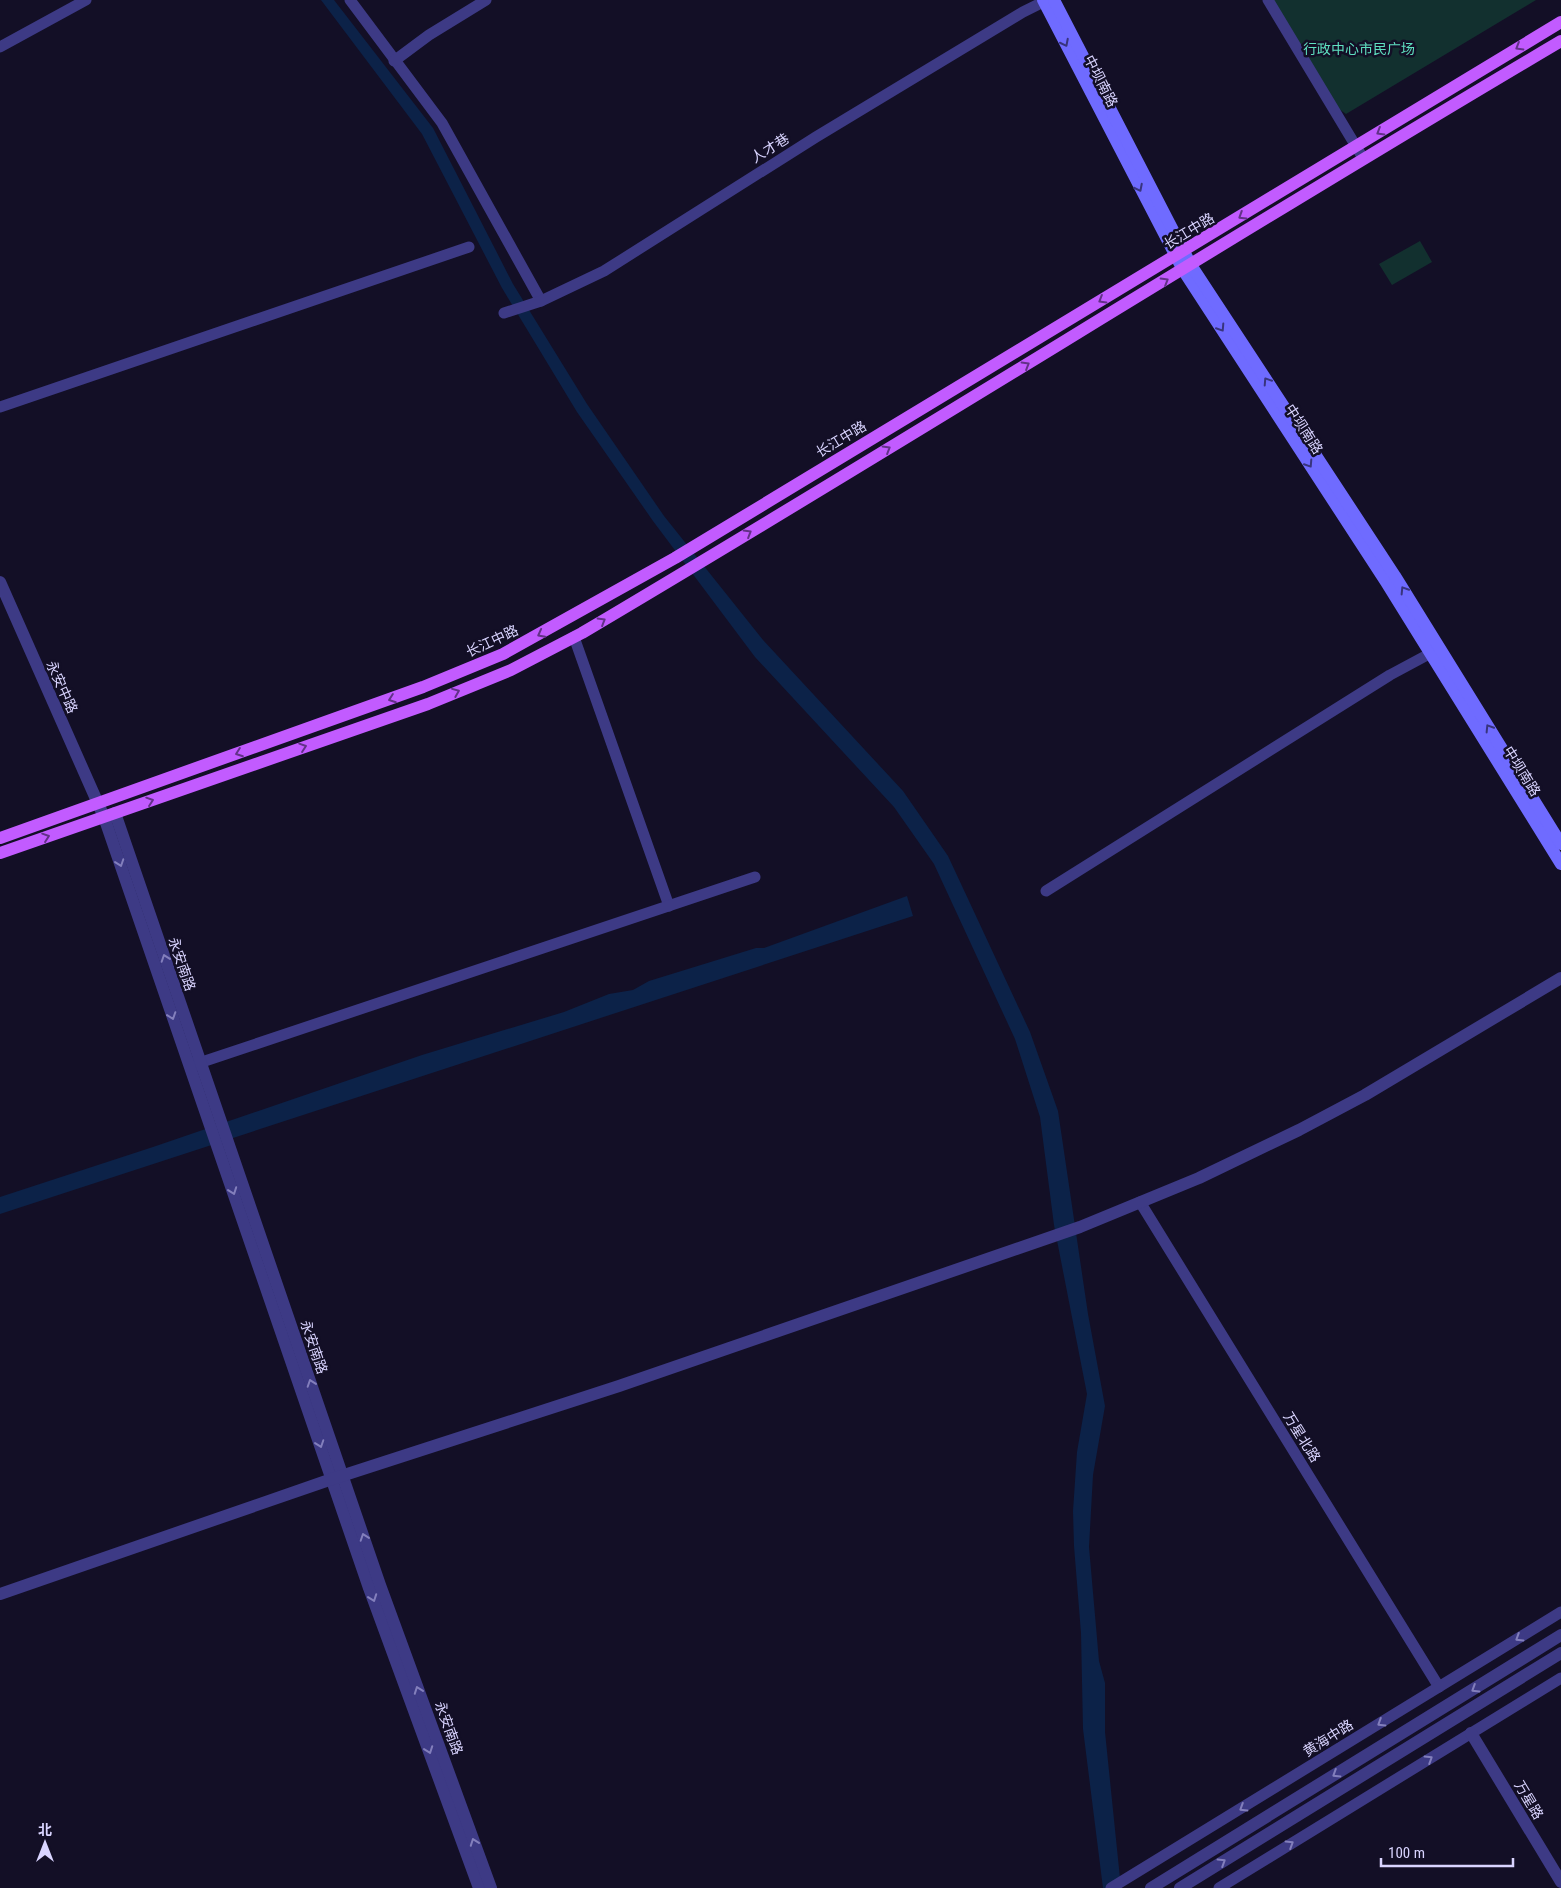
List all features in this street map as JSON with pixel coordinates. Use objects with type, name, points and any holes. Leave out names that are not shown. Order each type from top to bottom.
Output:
[{"type":"main road","name":"中坝南路","points":[[1042,0],[1187,267],[1561,864]]},
{"type":"main road","name":"中坝南路","points":[[1054,0],[1180,254]]},
{"type":"main road","name":"长江中路","points":[[0,838],[423,688],[503,654],[675,558],[1561,22]]},
{"type":"main road","points":[[0,853],[428,704],[511,670],[574,637],[706,559],[1363,158],[1561,41]]},
{"type":"main road","name":"中坝南路","points":[[1187,267],[1390,568],[1561,844]]},
{"type":"street","points":[[0,47],[86,0]]},
{"type":"street","points":[[350,0],[442,123],[538,301]]},
{"type":"street","name":"人才巷","points":[[507,312],[538,301],[604,270],[816,137],[1023,12],[1047,0]]},
{"type":"street","points":[[1268,0],[1363,158]]},
{"type":"street","points":[[394,61],[429,35],[484,1]]},
{"type":"street","points":[[0,407],[470,247]]},
{"type":"street","name":"永安中路","points":[[0,582],[98,803],[109,815]]},
{"type":"street","points":[[574,637],[669,906]]},
{"type":"street","points":[[1046,890],[1390,675],[1430,653]]},
{"type":"street","name":"永安南路","points":[[109,815],[337,1478],[369,1588],[479,1888]]},
{"type":"street","points":[[194,1064],[755,877]]},
{"type":"street","points":[[0,1594],[337,1478],[619,1386],[1080,1227],[1199,1178],[1324,1117],[1365,1095],[1561,978]]},
{"type":"street","name":"万星北路","points":[[1140,1202],[1439,1687]]},
{"type":"street","name":"永安南路","points":[[337,1478],[380,1585],[491,1888]]},
{"type":"street","name":"黄海中路","points":[[1111,1888],[1561,1612]]},
{"type":"street","points":[[1151,1888],[1561,1635]]},
{"type":"street","points":[[1180,1888],[1561,1653]]},
{"type":"street","points":[[1219,1888],[1561,1678]]},
{"type":"street","name":"万星路","points":[[1471,1733],[1561,1882]]},
{"type":"street","points":[[1348,1743],[1357,1761]]},
{"type":"street","points":[[1368,1772],[1378,1790]]},
{"type":"street","points":[[1186,1843],[1195,1861]]},
{"type":"green space","name":"行政中心市民广场","points":[[1273,0],[1536,0],[1346,114],[1339,109]]},
{"type":"green space","points":[[1420,241],[1432,262],[1392,285],[1379,264]]},
{"type":"water","points":[[321,0],[334,0],[433,128],[513,284],[587,404],[664,516],[763,640],[903,791],[948,856],[1030,1032],[1058,1111],[1088,1314],[1105,1406],[1093,1475],[1089,1547],[1099,1661],[1105,1683],[1105,1732],[1121,1888],[1103,1888],[1083,1729],[1081,1633],[1073,1511],[1077,1452],[1087,1394],[1054,1225],[1040,1117],[1015,1039],[934,864],[894,807],[755,657],[653,521],[577,412],[502,288],[422,134]]},
{"type":"water","points":[[907,896],[913,916],[0,1214],[0,1197],[422,1055],[564,1012],[609,994],[633,990],[649,981],[756,948],[764,948]]}]
